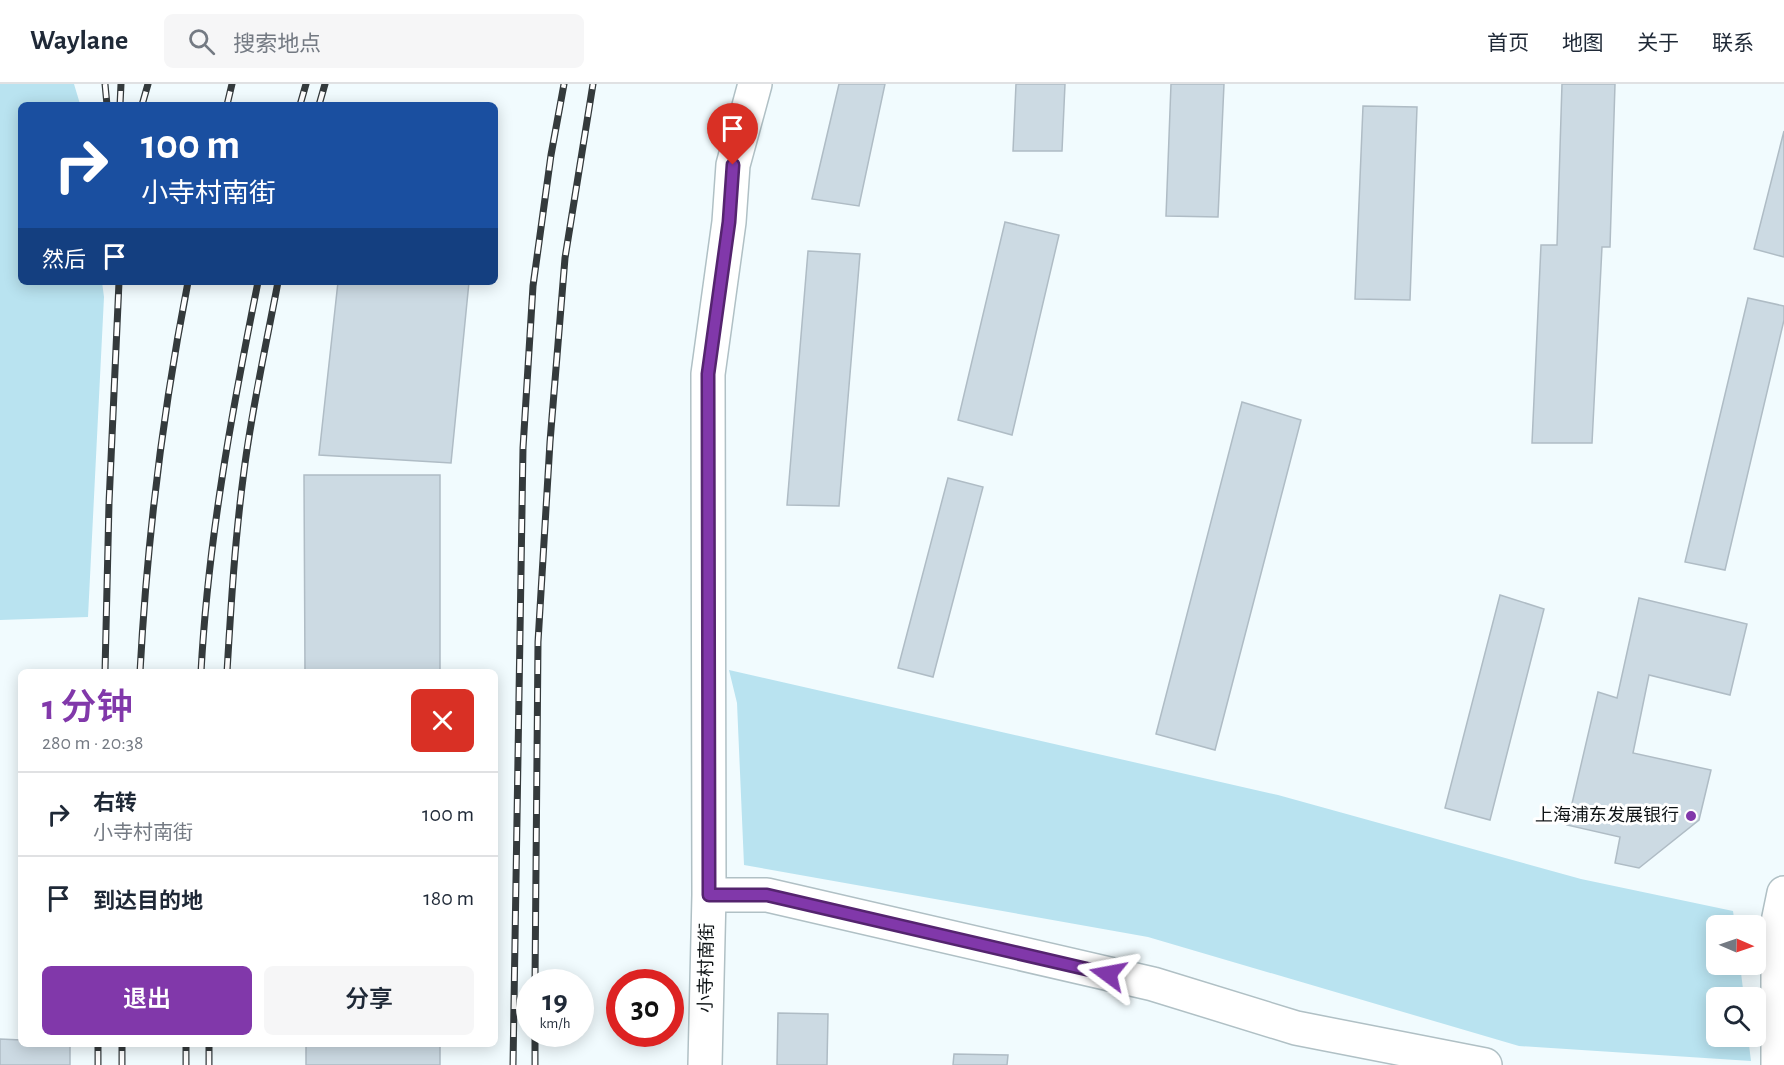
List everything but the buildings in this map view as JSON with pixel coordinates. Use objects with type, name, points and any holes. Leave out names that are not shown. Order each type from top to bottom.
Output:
[{"type":"street","name":"小寺村南街","points":[[705,1065],[709,895],[708,374],[729,222],[733,165],[755,84]]},
{"type":"street","points":[[1771,1059],[1778,922],[1784,893]]},
{"type":"street","points":[[709,895],[767,895],[1153,984],[1296,1028],[1485,1065]]},
{"type":"shaded area","points":[[0,84],[74,84],[79,102],[18,102],[18,285],[102,285],[104,297],[88,617],[0,620]]},
{"type":"shaded area","points":[[729,670],[1278,795],[1581,879],[1733,911],[1734,915],[1706,915],[1706,975],[1741,975],[1743,987],[1706,987],[1706,1047],[1749,1047],[1751,1061],[1519,1046],[1148,937],[744,865],[737,703]]},
{"type":"railway","points":[[105,84],[107,102]]},
{"type":"railway","points":[[120,102],[121,84]]},
{"type":"railway","points":[[143,102],[148,84]]},
{"type":"railway","points":[[228,102],[232,84]]},
{"type":"railway","points":[[301,102],[306,84]]},
{"type":"railway","points":[[320,102],[325,84]]},
{"type":"railway","points":[[513,1065],[523,448],[533,286],[551,155],[564,84]]},
{"type":"railway","points":[[535,969],[538,642],[550,442],[565,258],[593,84]]},
{"type":"railway","points":[[105,669],[109,503],[119,285]]},
{"type":"railway","points":[[140,669],[157,476],[187,285]]},
{"type":"railway","points":[[201,669],[209,574],[222,476],[257,285]]},
{"type":"railway","points":[[227,669],[244,471],[277,285]]},
{"type":"railway","points":[[98,1047],[98,1065]]},
{"type":"railway","points":[[122,1047],[122,1065]]},
{"type":"railway","points":[[186,1047],[186,1065]]},
{"type":"railway","points":[[209,1047],[209,1065]]},
{"type":"railway","points":[[535,1047],[535,1065]]},
{"type":"place","name":"上海浦东发展银行","points":[[1691,816]]},
{"type":"route","points":[[733,165],[729,222],[708,374],[709,895],[767,895],[1108,974]]}]
